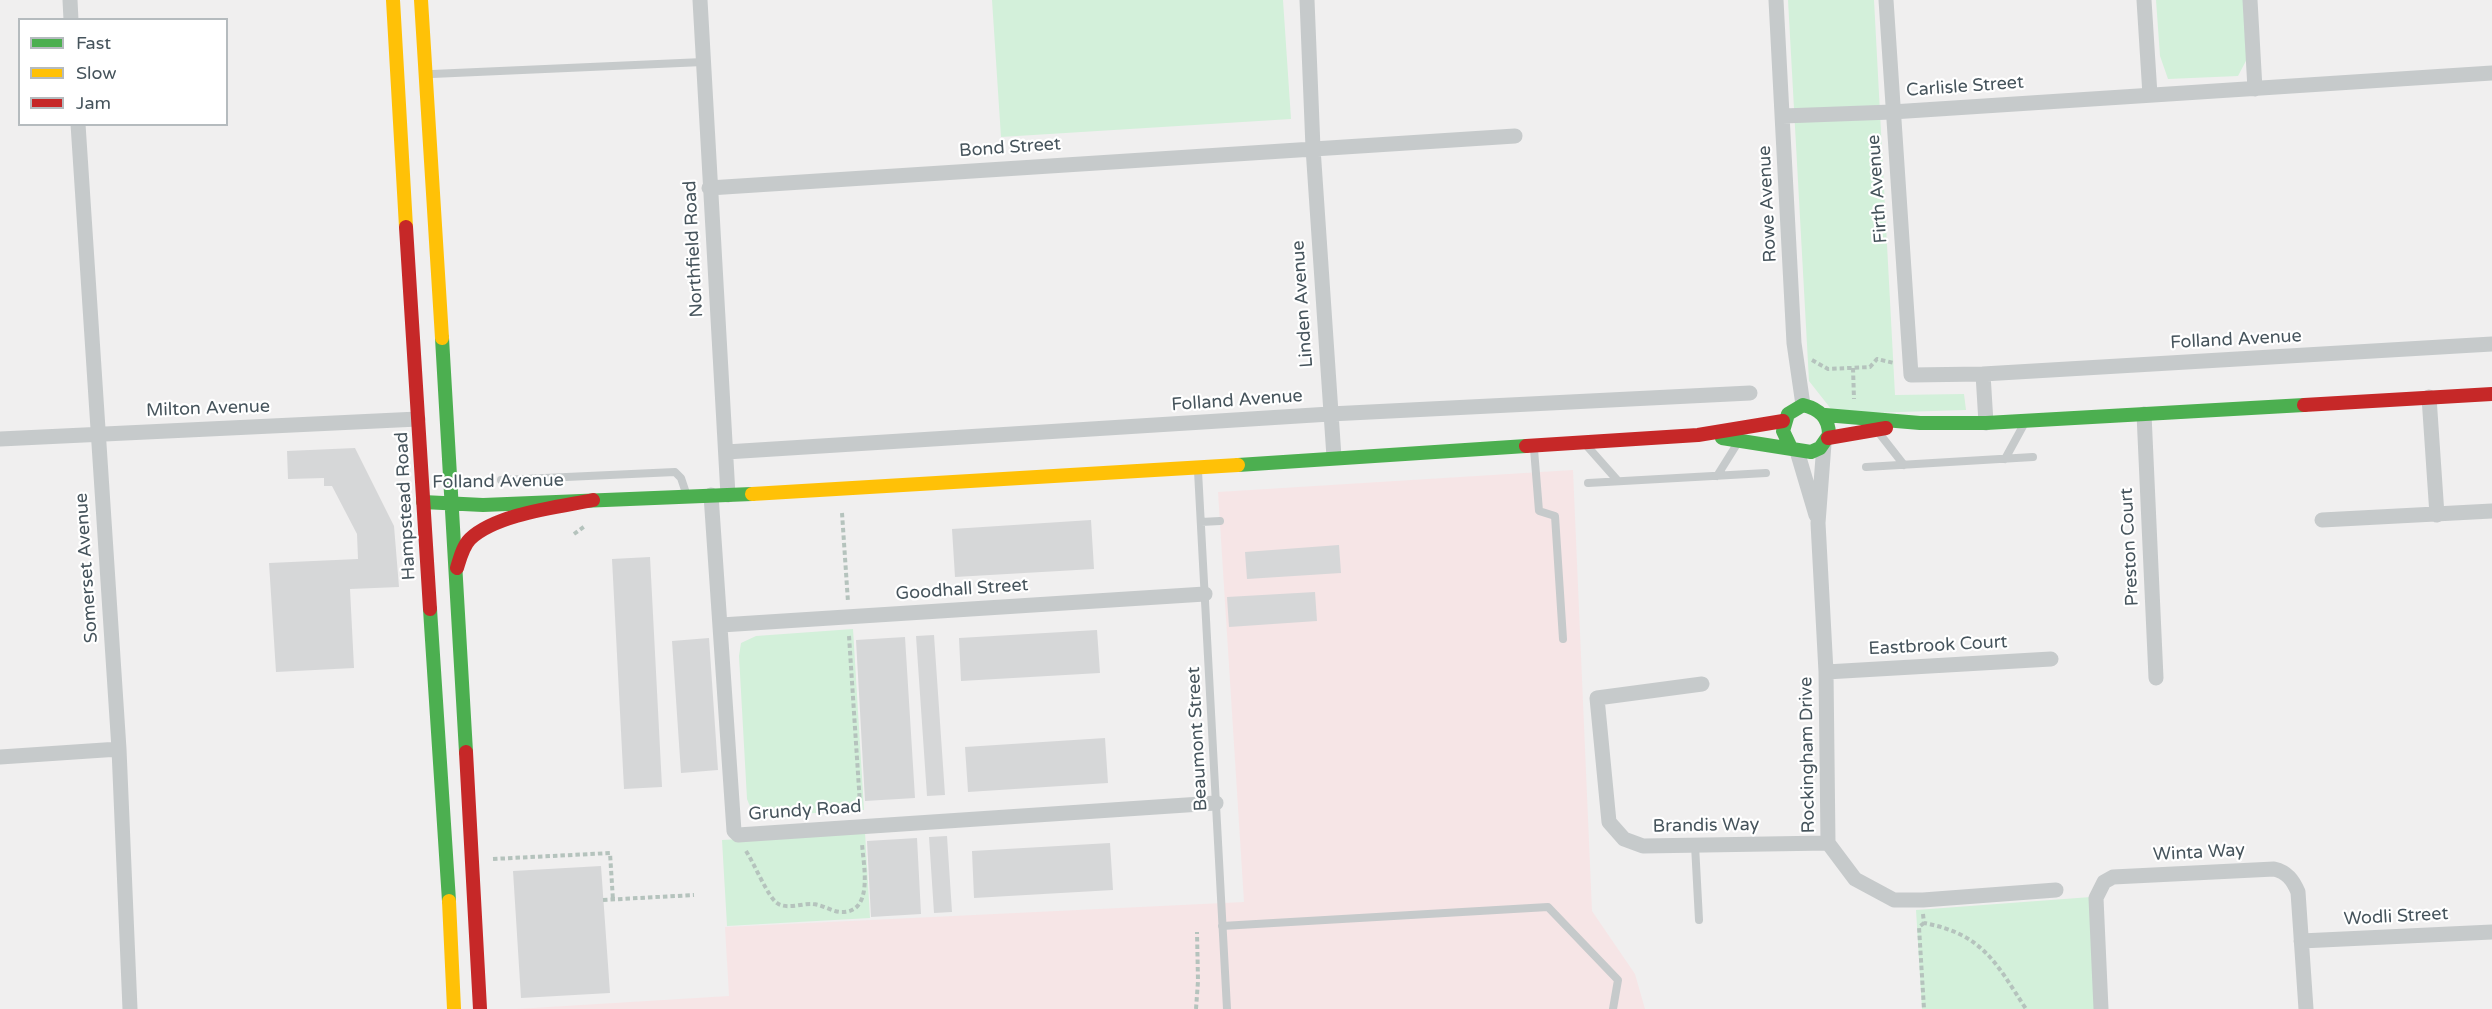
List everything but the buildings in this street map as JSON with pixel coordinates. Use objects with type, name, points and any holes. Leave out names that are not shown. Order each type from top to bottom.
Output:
[{"type":"main road","name":"Hampstead Road","points":[[393,0],[423,502],[446,834],[454,1009]]},
{"type":"main road","points":[[421,0],[480,1009]]},
{"type":"main road","points":[[1920,423],[1826,441],[1812,452],[1794,449],[1783,436],[1784,421],[1795,408],[1803,405],[1812,406],[1825,415],[1920,423],[1986,423],[2492,394]]},
{"type":"main road","points":[[1825,415],[1829,430],[1826,441]]},
{"type":"main road","name":"Folland Avenue","points":[[423,502],[452,504],[728,495],[1198,468],[1334,457],[1698,435],[1784,421]]},
{"type":"main road","name":"Folland Avenue","points":[[1698,435],[1794,449]]},
{"type":"main road","points":[[456,571],[465,547],[485,527],[593,500]]},
{"type":"street","points":[[70,0],[71,18]]},
{"type":"street","name":"Northfield Road","points":[[700,0],[728,495]]},
{"type":"street","name":"Linden Avenue","points":[[1307,0],[1312,148],[1334,457]]},
{"type":"street","name":"Rowe Avenue","points":[[1776,0],[1794,343],[1803,405]]},
{"type":"street","name":"Firth Avenue","points":[[1886,0],[1911,375]]},
{"type":"street","points":[[2144,0],[2150,95]]},
{"type":"street","points":[[2250,0],[2255,89]]},
{"type":"street","name":"Carlisle Street","points":[[1783,116],[1892,112],[2492,74]]},
{"type":"street","name":"Somerset Avenue","points":[[78,126],[119,749],[130,1009]]},
{"type":"street","points":[[1312,148],[1515,136]]},
{"type":"street","name":"Bond Street","points":[[709,188],[1312,148]]},
{"type":"street","name":"Folland Avenue","points":[[1911,375],[1983,374],[2492,344]]},
{"type":"street","points":[[1983,374],[1986,423]]},
{"type":"street","name":"Folland Avenue","points":[[726,452],[1330,414],[1750,393]]},
{"type":"street","points":[[2429,397],[2436,515]]},
{"type":"street","name":"Preston Court","points":[[2144,414],[2156,678]]},
{"type":"street","name":"Milton Avenue","points":[[0,439],[418,419]]},
{"type":"street","name":"Rockingham Drive","points":[[1826,441],[1818,523],[1826,672],[1828,843],[1855,879],[1894,900],[2056,890]]},
{"type":"street","name":"Rockingham Drive","points":[[1794,449],[1818,523]]},
{"type":"street","name":"Grundy Road","points":[[711,495],[734,831],[738,835],[1216,803]]},
{"type":"street","points":[[2322,520],[2492,511]]},
{"type":"street","name":"Goodhall Street","points":[[721,625],[1205,594]]},
{"type":"street","name":"Eastbrook Court","points":[[1826,672],[2051,659]]},
{"type":"street","name":"Brandis Way","points":[[1702,684],[1597,698],[1609,822],[1624,839],[1643,846],[1828,843]]},
{"type":"street","points":[[0,757],[119,749]]},
{"type":"street","name":"Winta Way","points":[[2101,1009],[2096,898],[2104,882],[2114,877],[2263,869],[2281,870],[2290,878],[2298,892],[2306,1009]]},
{"type":"street","name":"Wodli Street","points":[[2301,941],[2492,932]]},
{"type":"lane","points":[[426,75],[703,62]]},
{"type":"lane","points":[[2005,459],[2026,419]]},
{"type":"lane","points":[[1876,430],[1904,465]]},
{"type":"lane","points":[[1717,476],[1739,440]]},
{"type":"lane","points":[[1584,442],[1618,481]]},
{"type":"lane","points":[[1534,445],[1539,511],[1555,516],[1563,639]]},
{"type":"lane","points":[[1866,467],[2033,457]]},
{"type":"lane","name":"Beaumont Street","points":[[1198,468],[1227,1009]]},
{"type":"lane","name":"Folland Avenue","points":[[501,480],[675,472],[681,478],[687,496]]},
{"type":"lane","points":[[1588,483],[1766,473]]},
{"type":"lane","name":"Folland Avenue","points":[[574,478],[574,500]]},
{"type":"lane","points":[[1201,522],[1220,521]]},
{"type":"lane","points":[[1695,845],[1699,920]]},
{"type":"lane","points":[[1222,926],[1548,908],[1618,980],[1613,1009]]},
{"type":"path","points":[[1812,360],[1828,369],[1870,367],[1877,359],[1895,363]]},
{"type":"path","points":[[1853,368],[1854,409]]},
{"type":"path","points":[[842,513],[848,602]]},
{"type":"path","points":[[849,636],[860,804]]},
{"type":"path","points":[[743,848],[755,864],[774,901],[780,906],[813,904],[841,912],[851,911],[860,904],[865,894],[862,837]]},
{"type":"path","points":[[471,860],[610,853],[613,900]]},
{"type":"path","points":[[603,900],[694,896]]},
{"type":"path","points":[[1923,913],[1924,923]]},
{"type":"path","points":[[1924,923],[1919,927],[1924,1009]]},
{"type":"path","points":[[1924,923],[1959,935],[1982,947],[1995,962],[2026,1009]]},
{"type":"path","points":[[1196,1009],[1197,932]]},
{"type":"shaded area","points":[[1573,470],[1592,911],[1635,974],[1645,1009],[516,1009],[729,996],[725,927],[1244,902],[1218,492]]},
{"type":"green space","points":[[992,0],[1283,0],[1291,119],[1001,137]]},
{"type":"green space","points":[[1788,0],[1874,0],[1895,395],[1964,394],[1966,410],[1835,414],[1809,381]]},
{"type":"green space","points":[[2156,0],[2244,0],[2248,57],[2238,76],[2168,79],[2160,56]]},
{"type":"green space","points":[[853,629],[864,810],[766,816],[756,813],[747,799],[739,656],[741,643],[756,636]]},
{"type":"green space","points":[[865,832],[870,918],[727,926],[722,840]]},
{"type":"green space","points":[[2091,897],[2099,1009],[1922,1009],[1916,910]]},
{"type":"traffic: fast","points":[[442,338],[466,752]]},
{"type":"traffic: fast","points":[[1722,438],[1811,452],[1820,448],[1829,435],[1827,423],[1822,415],[1803,405],[1788,414],[1783,431],[1791,448]]},
{"type":"traffic: fast","points":[[1825,415],[1920,423],[1986,423],[2304,405]]},
{"type":"traffic: fast","points":[[1238,465],[1526,446]]},
{"type":"traffic: fast","points":[[423,502],[483,505],[752,494]]},
{"type":"traffic: fast","points":[[430,609],[449,901]]},
{"type":"traffic: slow","points":[[393,0],[406,227]]},
{"type":"traffic: slow","points":[[421,0],[442,338]]},
{"type":"traffic: slow","points":[[752,494],[1238,465]]},
{"type":"traffic: slow","points":[[449,901],[454,1009]]},
{"type":"traffic: jam","points":[[406,227],[430,609]]},
{"type":"traffic: jam","points":[[2304,405],[2492,394]]},
{"type":"traffic: jam","points":[[1526,446],[1698,435],[1783,421]]},
{"type":"traffic: jam","points":[[1828,438],[1886,428]]},
{"type":"traffic: jam","points":[[457,568],[468,542],[481,530],[495,523],[528,513],[593,500]]},
{"type":"traffic: jam","points":[[466,752],[480,1009]]}]
